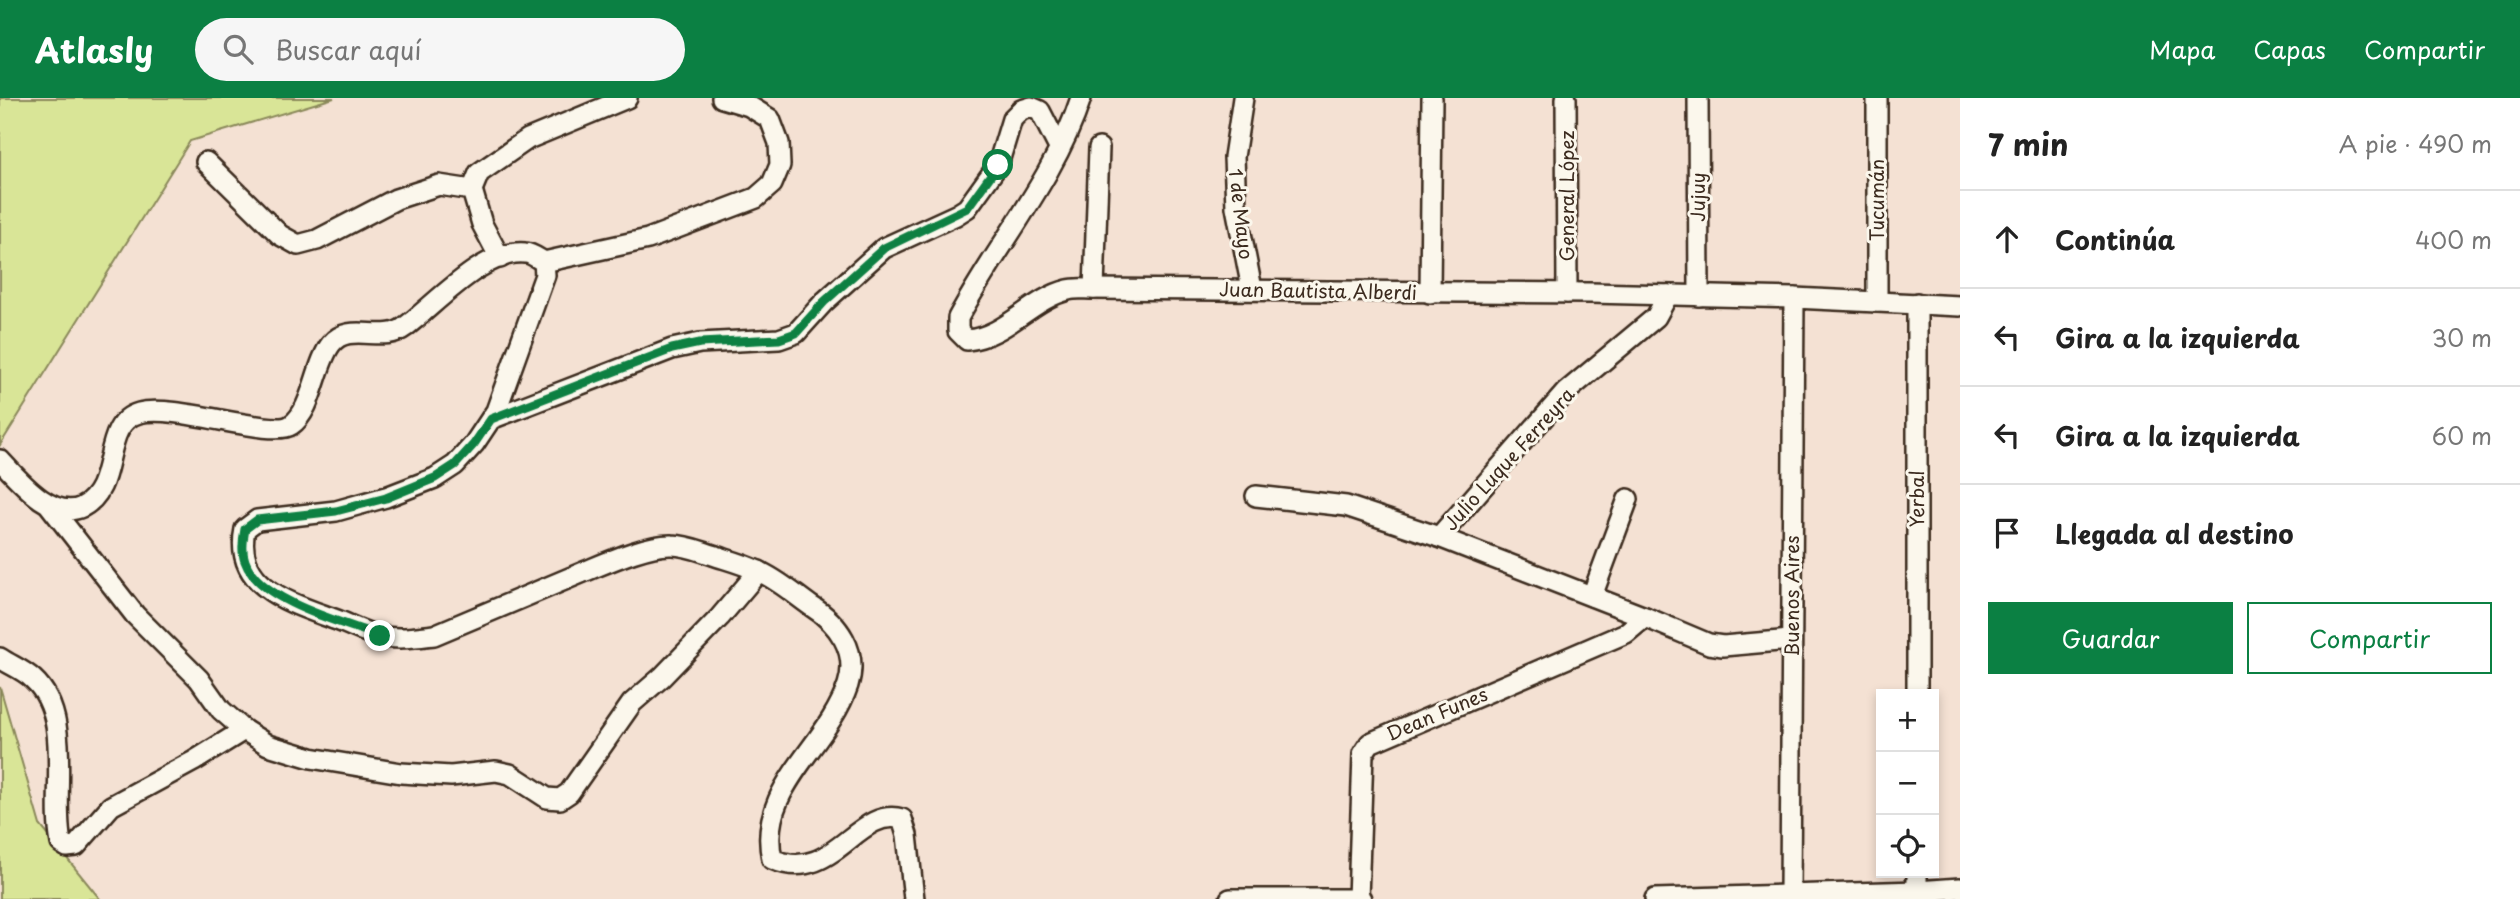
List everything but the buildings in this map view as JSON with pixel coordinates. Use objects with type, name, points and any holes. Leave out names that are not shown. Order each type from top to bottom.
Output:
[{"type":"street","points":[[500,258],[482,224],[472,190],[479,173],[528,139],[627,98]]},
{"type":"street","points":[[50,506],[71,511],[99,494],[122,422],[140,413],[199,416],[270,429],[289,427],[300,417],[331,344],[345,333],[389,334],[403,329],[466,275],[500,258],[526,253],[544,262],[648,239],[756,198],[772,184],[780,166],[779,143],[770,119],[749,106],[722,98]]},
{"type":"street","name":"Juan Bautista Alberdi","points":[[1081,98],[1059,148],[958,318],[958,331],[967,340],[982,339],[1053,295],[1069,289],[1567,293],[1794,298],[1960,306]]},
{"type":"street","name":"1 de Mayo","points":[[1243,98],[1234,157],[1236,207],[1252,289]]},
{"type":"street","points":[[1430,293],[1432,98]]},
{"type":"street","name":"General López","points":[[1566,98],[1567,293]]},
{"type":"street","name":"Jujuy","points":[[1698,98],[1699,296]]},
{"type":"street","name":"Tucumán","points":[[1877,98],[1877,302]]},
{"type":"street","points":[[491,419],[672,349],[700,343],[779,339],[796,333],[824,302],[884,248],[967,208],[998,165],[1012,120],[1021,110],[1031,107],[1040,111],[1059,148]]},
{"type":"street","points":[[1094,289],[1099,148]]},
{"type":"street","points":[[206,162],[280,235],[298,245],[317,240],[396,200],[439,185],[472,190]]},
{"type":"street","points":[[544,262],[545,275],[513,368],[491,419],[455,465],[435,478],[386,498],[336,511],[257,520],[245,529],[242,542],[245,562],[260,582],[282,600],[380,636],[408,638],[434,635],[622,556],[670,545],[690,548],[760,571],[826,616],[842,633],[848,648],[850,672],[848,685],[826,730],[786,782],[779,796],[769,832],[772,859],[785,865],[809,865],[829,855],[874,822],[889,816],[902,819],[907,835],[911,898]]},
{"type":"street","name":"Julio Luque Ferreyra","points":[[1439,537],[1566,392],[1656,317],[1668,295]]},
{"type":"street","name":"Buenos Aires","points":[[1790,895],[1794,298]]},
{"type":"street","name":"Yerbal","points":[[1917,303],[1917,689]]},
{"type":"street","points":[[0,460],[50,506],[135,615],[199,679],[221,710],[244,730],[268,745],[311,758],[401,773],[451,776],[496,771],[510,774],[547,798],[560,799],[569,793],[632,703],[681,657],[760,571]]},
{"type":"street","points":[[1256,496],[1346,506],[1439,537],[1709,644],[1723,646],[1791,640]]},
{"type":"street","points":[[1592,596],[1628,499]]},
{"type":"street","name":"Dean Funes","points":[[1360,899],[1363,754],[1370,743],[1626,633],[1645,617]]},
{"type":"street","points":[[0,658],[33,679],[54,713],[57,729],[57,826],[61,843],[67,846],[76,846],[111,806],[194,761],[244,730]]},
{"type":"street","points":[[1655,899],[1790,895],[1917,882],[1960,888]]},
{"type":"street","points":[[1230,899],[1360,899]]},
{"type":"green space","points":[[0,98],[334,98],[190,141],[0,445]]},
{"type":"green space","points":[[0,687],[40,825],[100,899],[0,899]]},
{"type":"route","points":[[380,636],[282,600],[260,582],[245,562],[242,542],[245,529],[257,520],[336,511],[386,498],[435,478],[455,465],[491,419],[672,349],[700,343],[779,339],[796,333],[824,302],[884,248],[967,208],[998,165]]}]
